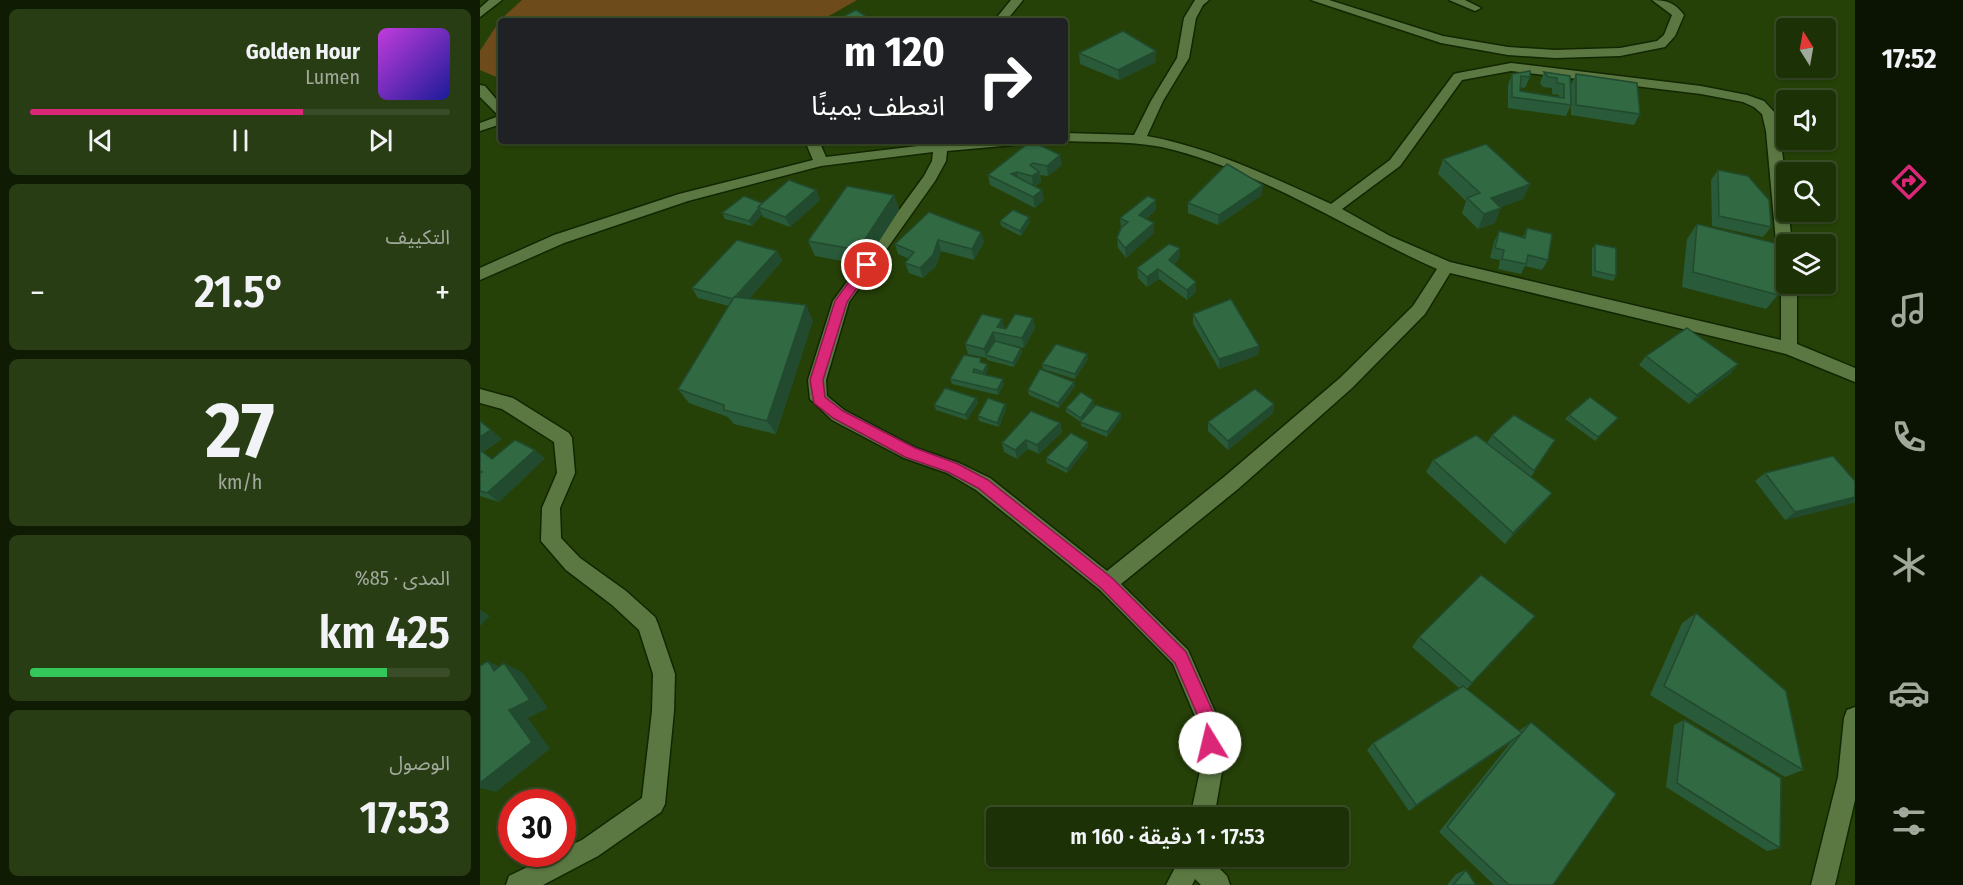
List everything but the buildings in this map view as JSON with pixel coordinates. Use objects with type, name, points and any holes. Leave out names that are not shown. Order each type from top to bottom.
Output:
[{"type":"street","points":[[480,14],[496,0]]},
{"type":"street","points":[[1002,18],[1017,0]]},
{"type":"street","points":[[1139,138],[1157,101],[1183,58],[1190,18],[1198,3],[1203,0]]},
{"type":"street","points":[[1317,0],[1441,39],[1508,51],[1555,54],[1620,52],[1661,44],[1669,36],[1678,15],[1658,0]]},
{"type":"street","points":[[1455,0],[1476,8]]},
{"type":"street","points":[[1332,210],[1395,163],[1458,77],[1511,67],[1701,90],[1747,99],[1759,104],[1768,113],[1773,131],[1783,234]]},
{"type":"street","points":[[480,89],[498,110]]},
{"type":"street","points":[[480,127],[498,121]]},
{"type":"street","points":[[1068,137],[1139,138],[1176,146],[1226,163],[1332,210],[1385,240],[1446,267],[1789,348],[1855,375]]},
{"type":"street","points":[[813,144],[821,162]]},
{"type":"street","points":[[480,274],[559,240],[684,197],[821,162],[942,144],[939,161],[930,178],[841,301],[817,380],[819,399],[838,415],[910,453],[953,468],[983,484],[1107,583],[1181,657],[1209,721],[1212,766],[1204,807]]},
{"type":"street","points":[[1107,583],[1231,483],[1346,383],[1419,310],[1446,267]]},
{"type":"street","points":[[1789,294],[1789,348]]},
{"type":"street","points":[[480,396],[507,403],[563,438],[566,473],[551,508],[551,541],[573,564],[619,598],[648,624],[664,674],[663,711],[653,804],[590,848],[518,885]]},
{"type":"street","points":[[1823,885],[1849,777],[1855,718]]},
{"type":"street","points":[[1178,885],[1189,867]]},
{"type":"street","points":[[1203,867],[1218,885]]},
{"type":"shaded area","points":[[522,0],[857,0],[825,18],[502,18]]},
{"type":"shaded area","points":[[498,23],[498,78],[480,70],[480,51]]},
{"type":"route","points":[[867,265],[841,301],[817,380],[819,399],[838,415],[910,453],[953,468],[983,484],[1107,583],[1181,657],[1209,721],[1210,743]]}]
